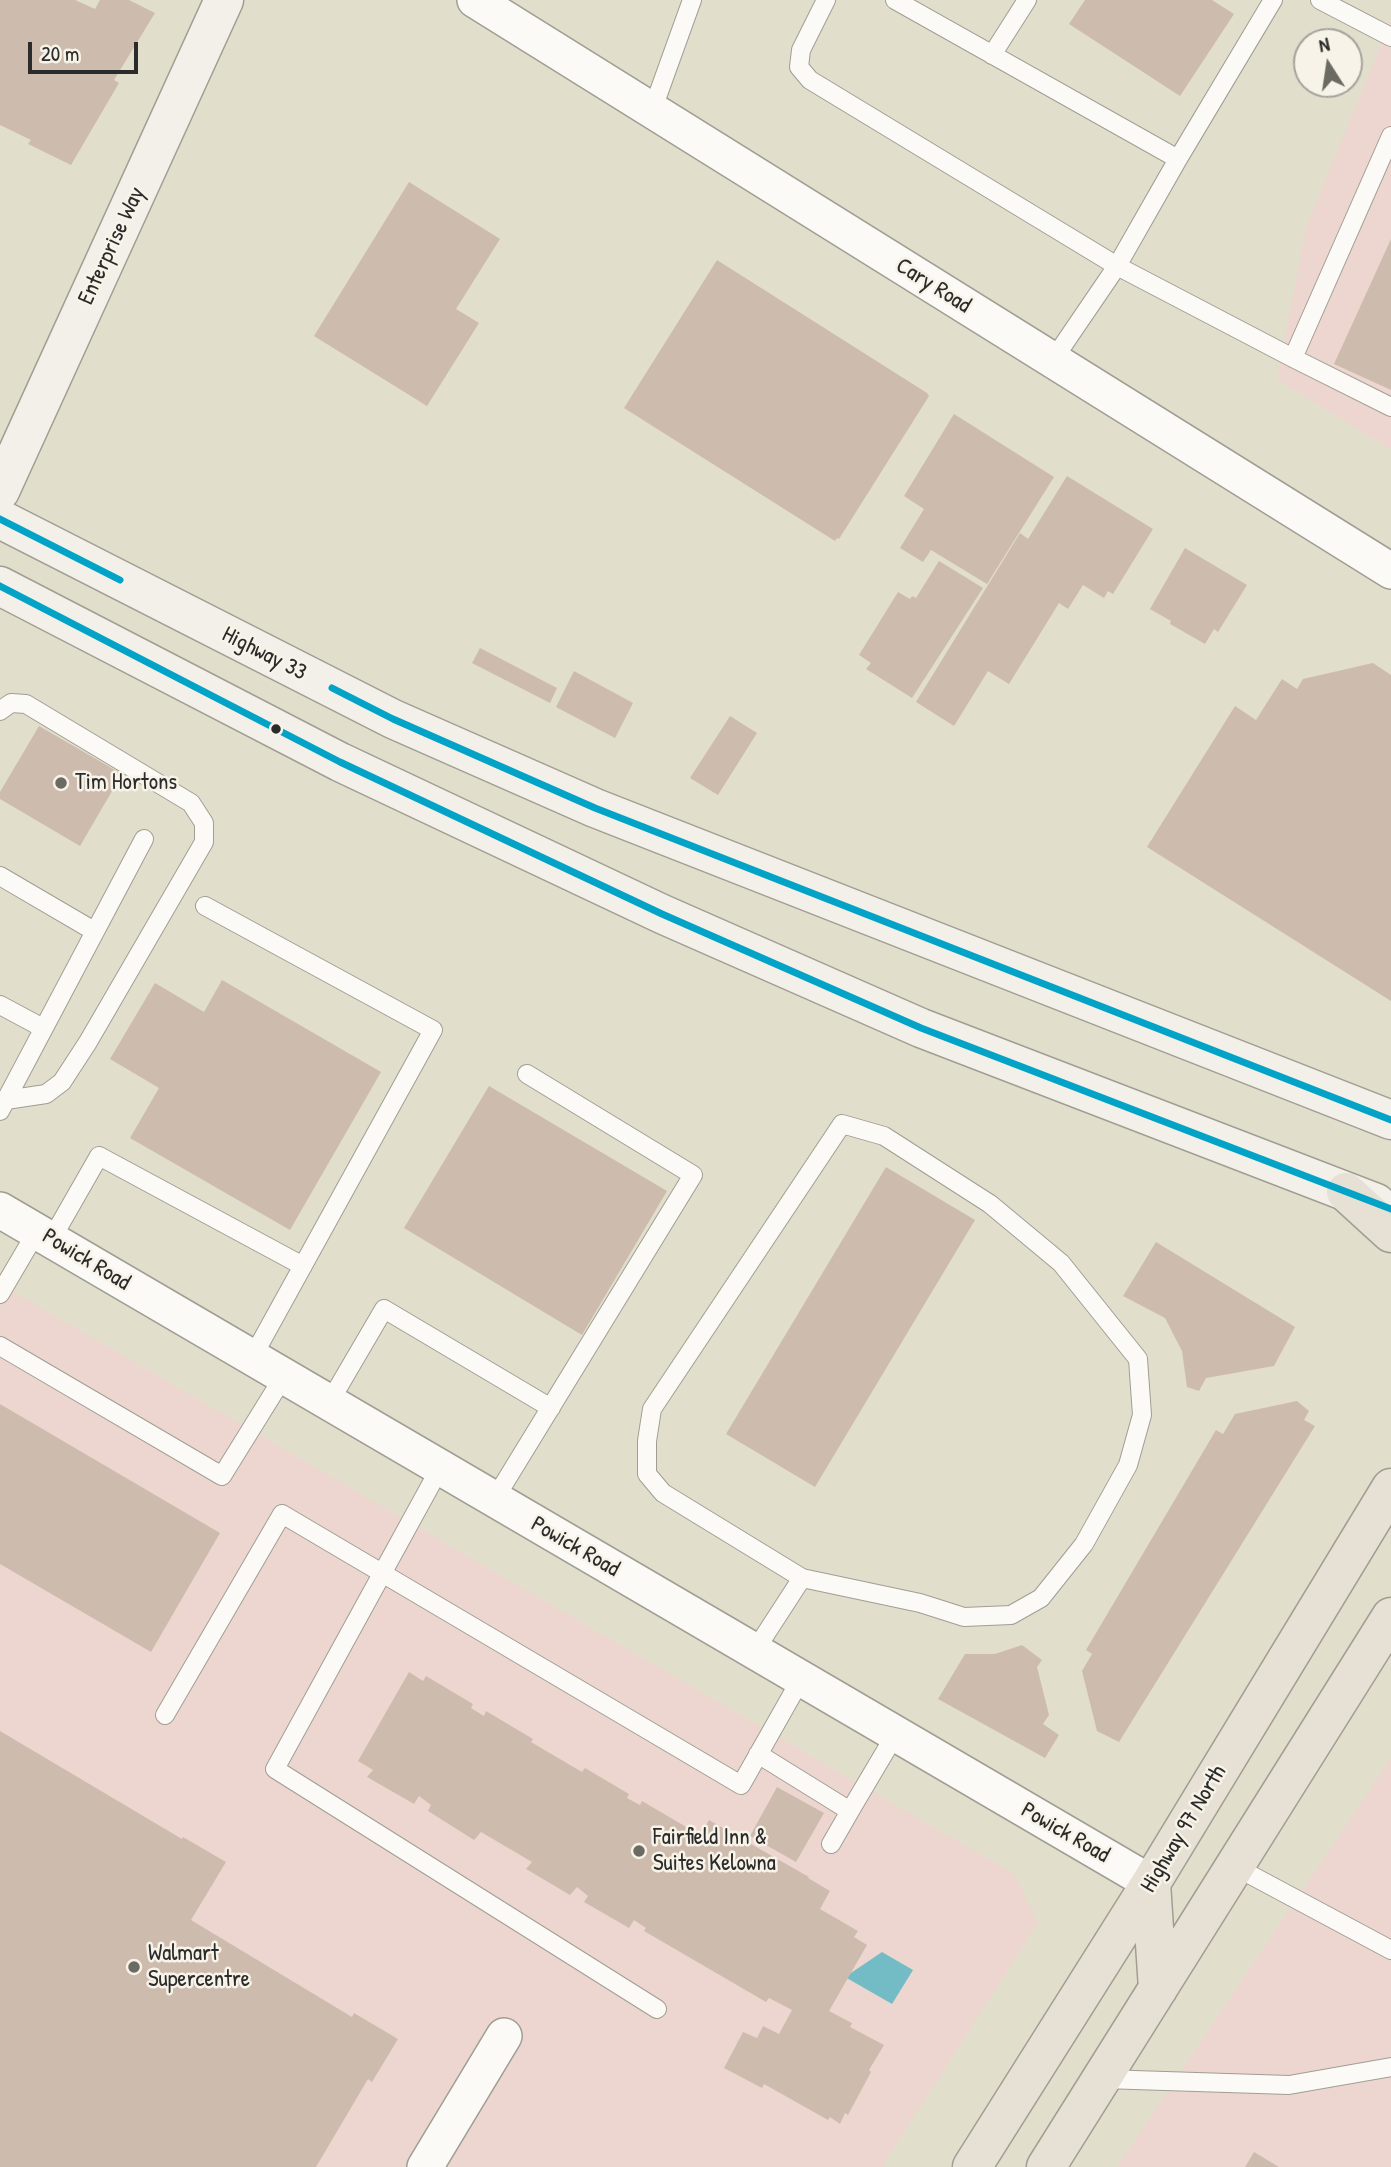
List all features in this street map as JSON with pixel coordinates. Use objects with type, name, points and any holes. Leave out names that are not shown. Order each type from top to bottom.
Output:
[{"type":"highway","points":[[1346,1192],[1391,1233]]},
{"type":"highway","name":"Highway 97 North","points":[[972,2167],[1151,1883],[1391,1488]]},
{"type":"highway","points":[[1046,2167],[1391,1617]]},
{"type":"highway","points":[[1151,1883],[1158,1989]]},
{"type":"main road","name":"Enterprise Way","points":[[0,491],[224,0]]},
{"type":"main road","name":"Highway 33","points":[[0,519],[393,719],[595,808],[1391,1120]]},
{"type":"main road","points":[[0,586],[340,762],[662,914],[921,1028],[1391,1209]]},
{"type":"street","name":"Cary Road","points":[[475,0],[1391,571]]},
{"type":"street","name":"Powick Road","points":[[0,1210],[1151,1883]]},
{"type":"street","points":[[425,2167],[504,2036]]},
{"type":"lane","points":[[652,111],[692,0]]},
{"type":"lane","points":[[826,0],[801,50],[800,67],[810,80],[1117,266],[1391,407]]},
{"type":"lane","points":[[895,0],[1178,159]]},
{"type":"lane","points":[[992,55],[1027,0]]},
{"type":"lane","points":[[1053,360],[1117,266],[1273,0]]},
{"type":"lane","points":[[1320,0],[1391,37]]},
{"type":"lane","points":[[1293,358],[1391,136]]},
{"type":"lane","points":[[0,711],[11,703],[26,704],[191,803],[204,823],[204,842],[62,1082],[46,1094],[3,1105]]},
{"type":"lane","points":[[3,1105],[144,839]]},
{"type":"lane","points":[[0,876],[94,931]]},
{"type":"lane","points":[[205,906],[433,1030],[252,1358]]},
{"type":"lane","points":[[0,1005],[43,1028]]},
{"type":"lane","points":[[494,1500],[693,1175],[527,1074]]},
{"type":"lane","points":[[842,1124],[884,1136],[990,1204],[1061,1263],[1138,1359],[1142,1415],[1128,1465],[1084,1544],[1041,1598],[1011,1615],[964,1617],[920,1603],[802,1578],[663,1493],[647,1474],[646,1441],[652,1409],[842,1124]]},
{"type":"lane","points":[[0,1294],[99,1156],[303,1266]]},
{"type":"lane","points":[[329,1403],[384,1309],[551,1408]]},
{"type":"lane","points":[[0,1346],[222,1476],[284,1376]]},
{"type":"lane","points":[[440,1468],[275,1769],[657,2009]]},
{"type":"lane","points":[[165,1715],[282,1514],[741,1785],[801,1679]]},
{"type":"lane","points":[[754,1652],[802,1578]]},
{"type":"lane","points":[[831,1844],[895,1735]]},
{"type":"lane","points":[[758,1754],[850,1811]]},
{"type":"lane","points":[[1234,1866],[1391,1950]]},
{"type":"lane","points":[[1102,2079],[1289,2085],[1391,2067]]},
{"type":"shaded area","points":[[1391,20],[1391,449],[1277,380],[1306,228],[1359,98],[1363,98],[1363,89]]},
{"type":"shaded area","points":[[0,1284],[1014,1874],[1038,1923],[882,2167],[0,2167]]},
{"type":"shaded area","points":[[1391,1758],[1391,2167],[1117,2167],[1381,1773]]},
{"type":"water","points":[[882,1952],[913,1970],[892,2004],[845,1977]]},
{"type":"building","points":[[0,0],[75,0],[95,9],[100,0],[129,0],[155,13],[114,80],[119,83],[71,165],[28,144],[31,140],[0,125]]},
{"type":"building","points":[[1085,0],[1212,0],[1234,14],[1180,96],[1069,24]]},
{"type":"building","points":[[409,182],[500,239],[456,309],[479,323],[427,406],[314,336]]},
{"type":"building","points":[[1391,239],[1391,390],[1334,364]]},
{"type":"building","points":[[717,260],[929,396],[839,539],[835,541],[624,408]]},
{"type":"building","points":[[954,414],[1054,477],[987,584],[931,550],[923,562],[900,548],[924,509],[904,496]]},
{"type":"building","points":[[1067,476],[1153,529],[1113,594],[1108,591],[1104,598],[1083,585],[1068,609],[1059,603],[1009,684],[988,671],[954,726],[916,702],[1020,533],[1028,539]]},
{"type":"building","points":[[1185,548],[1247,585],[1218,632],[1214,629],[1205,644],[1150,609]]},
{"type":"building","points":[[939,561],[983,588],[912,698],[866,669],[871,663],[859,655],[898,592],[910,599],[912,596],[916,598]]},
{"type":"building","points":[[480,648],[557,688],[550,703],[472,663]]},
{"type":"building","points":[[1373,663],[1391,675],[1391,1001],[1147,847],[1235,706],[1256,720],[1282,679],[1297,689],[1303,679]]},
{"type":"building","points":[[574,671],[633,703],[615,738],[556,707]]},
{"type":"building","points":[[730,716],[757,733],[718,795],[690,778]]},
{"type":"building","name":"Tim Hortons","points":[[39,726],[122,774],[80,846],[0,799],[0,792]]},
{"type":"building","points":[[222,980],[381,1072],[290,1230],[130,1138],[159,1088],[110,1059],[155,983],[204,1012]]},
{"type":"building","points":[[489,1086],[667,1191],[582,1335],[404,1228]]},
{"type":"building","points":[[886,1167],[975,1220],[815,1487],[726,1434]]},
{"type":"building","points":[[1156,1242],[1295,1327],[1274,1366],[1206,1378],[1199,1391],[1187,1387],[1182,1351],[1165,1318],[1123,1296]]},
{"type":"building","points":[[1297,1401],[1309,1411],[1304,1420],[1315,1426],[1119,1742],[1097,1731],[1082,1671],[1092,1654],[1086,1650],[1216,1430],[1223,1434],[1235,1414]]},
{"type":"building","points":[[0,1404],[220,1533],[151,1652],[0,1564]]},
{"type":"building","points":[[1022,1645],[1042,1660],[1037,1667],[1049,1715],[1043,1724],[1059,1735],[1045,1758],[938,1699],[965,1654],[995,1654]]},
{"type":"building","name":"Fairfield Inn & Suites Kelowna","points":[[409,1672],[423,1681],[426,1676],[473,1704],[471,1708],[484,1716],[486,1711],[582,1772],[585,1768],[629,1794],[627,1798],[640,1805],[642,1801],[688,1828],[686,1832],[698,1839],[709,1820],[830,1891],[820,1909],[858,1931],[854,1937],[867,1945],[829,2011],[852,2023],[850,2027],[884,2045],[848,2115],[845,2113],[840,2124],[764,2084],[762,2088],[724,2068],[743,2032],[757,2038],[763,2026],[779,2034],[792,2010],[769,1998],[766,2002],[644,1931],[646,1928],[634,1920],[629,1928],[584,1902],[588,1896],[577,1887],[570,1895],[526,1869],[532,1862],[481,1832],[474,1840],[428,1811],[431,1805],[419,1796],[414,1804],[367,1777],[373,1770],[358,1761]]},
{"type":"building","name":"Walmart Supercentre","points":[[0,1731],[182,1839],[183,1837],[226,1862],[191,1920],[352,2017],[354,2013],[398,2039],[372,2082],[368,2079],[316,2167],[0,2167]]},
{"type":"building","points":[[777,1787],[824,1813],[796,1862],[750,1836]]},
{"type":"building","points":[[1254,2152],[1279,2167],[1245,2167]]},
{"type":"transit line","points":[[0,519],[120,580]]},
{"type":"transit line","points":[[0,586],[340,762],[662,914],[921,1028],[1391,1209]]},
{"type":"transit line","points":[[332,688],[393,719],[595,808],[1391,1120]]},
{"type":"place","name":"Tim Hortons","points":[[61,783]]},
{"type":"place","name":"Fairfield Inn & Suites Kelowna","points":[[639,1851]]},
{"type":"place","name":"Walmart Supercentre","points":[[134,1967]]}]
